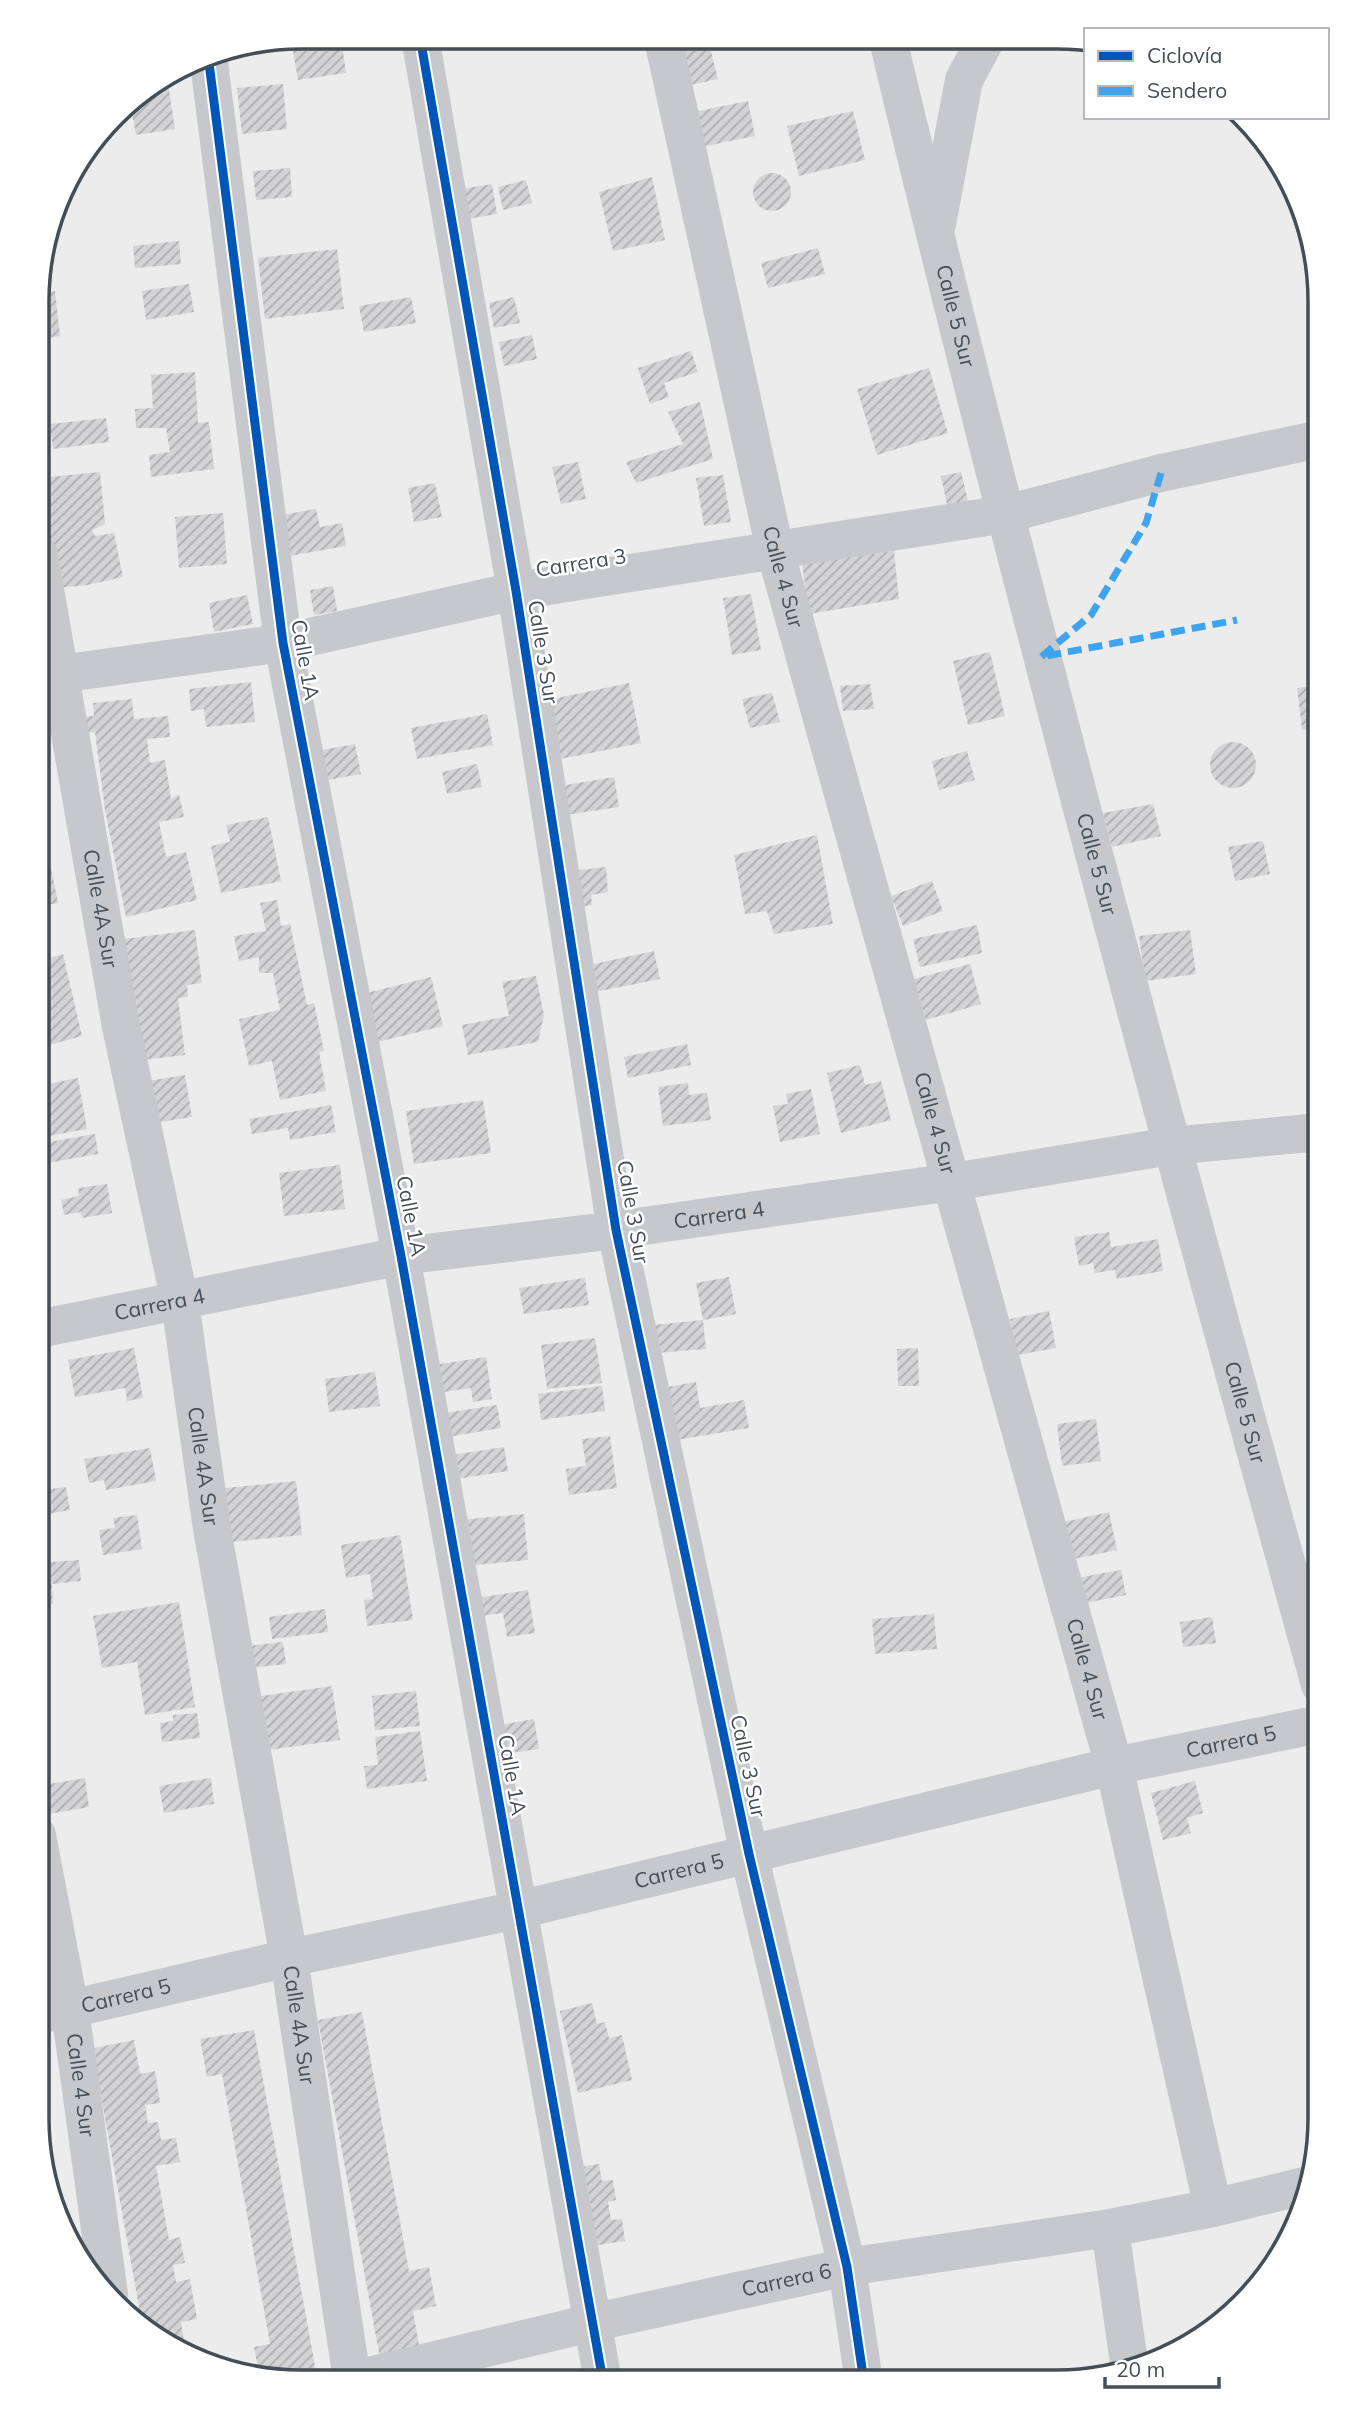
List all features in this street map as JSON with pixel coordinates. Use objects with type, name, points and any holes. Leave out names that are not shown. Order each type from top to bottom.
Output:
[{"type":"street","name":"Calle 3 Sur","points":[[423,49],[516,591],[616,1230],[749,1854],[847,2267],[862,2370]]},
{"type":"street","name":"Calle 4 Sur","points":[[665,49],[775,550],[1114,1766],[1213,2208]]},
{"type":"street","name":"Calle 5 Sur","points":[[890,49],[1041,657],[1171,1146],[1308,1642]]},
{"type":"street","points":[[935,236],[964,80],[981,49]]},
{"type":"street","name":"Calle 1A","points":[[209,66],[283,643],[401,1256],[601,2370]]},
{"type":"street","name":"Carrera 3","points":[[49,675],[283,643],[516,591],[1006,514],[1161,473],[1308,442]]},
{"type":"street","name":"Calle 4A Sur","points":[[49,675],[180,1302],[212,1529],[289,1958],[351,2370]]},
{"type":"street","name":"Carrera 4","points":[[49,1327],[401,1256],[616,1230],[952,1182],[1171,1146],[1308,1133]]},
{"type":"street","name":"Carrera 5","points":[[53,2012],[289,1958],[518,1910],[1114,1766],[1308,1726]]},
{"type":"street","name":"Calle 4 Sur","points":[[49,1968],[53,2012],[104,2275]]},
{"type":"street","name":"Carrera 6","points":[[394,2370],[591,2323],[847,2267],[1110,2228],[1213,2208],[1298,2187]]},
{"type":"street","points":[[1110,2228],[1128,2359]]},
{"type":"building","points":[[293,49],[343,49],[346,73],[298,80]]},
{"type":"building","points":[[672,49],[710,49],[718,79],[682,87]]},
{"type":"building","points":[[283,84],[287,129],[242,134],[237,88]]},
{"type":"building","points":[[168,87],[175,129],[136,135],[132,114]]},
{"type":"building","points":[[748,101],[755,136],[696,148],[689,113]]},
{"type":"building","points":[[853,111],[865,160],[799,176],[787,126]]},
{"type":"building","points":[[290,168],[292,197],[256,200],[253,171]]},
{"type":"building","points":[[772,173],[785,179],[791,192],[785,205],[772,211],[759,205],[753,192],[759,179]]},
{"type":"building","points":[[652,177],[665,240],[613,251],[599,192]]},
{"type":"building","points":[[526,180],[532,203],[503,210],[498,187]]},
{"type":"building","points":[[492,184],[497,214],[466,219],[462,189]]},
{"type":"building","points":[[179,241],[181,264],[135,268],[133,246]]},
{"type":"building","points":[[818,248],[825,274],[768,288],[761,263]]},
{"type":"building","points":[[337,249],[344,309],[265,319],[258,258]]},
{"type":"building","points":[[189,284],[194,312],[146,320],[142,291]]},
{"type":"building","points":[[55,291],[60,336],[49,338],[49,301],[50,292]]},
{"type":"building","points":[[411,297],[416,323],[364,332],[359,306]]},
{"type":"building","points":[[514,297],[520,323],[494,328],[489,303]]},
{"type":"building","points":[[532,335],[537,359],[504,366],[499,342]]},
{"type":"building","points":[[691,351],[698,372],[664,383],[669,397],[650,404],[638,368]]},
{"type":"building","points":[[929,368],[948,433],[877,455],[857,389]]},
{"type":"building","points":[[195,372],[198,423],[209,422],[214,469],[151,477],[149,455],[170,452],[166,428],[136,428],[135,409],[153,408],[151,375]]},
{"type":"building","points":[[700,402],[713,459],[636,483],[626,462],[683,444],[668,412]]},
{"type":"building","points":[[106,418],[109,442],[53,449],[50,424]]},
{"type":"building","points":[[578,462],[586,499],[561,504],[552,467]]},
{"type":"building","points":[[100,472],[105,524],[92,530],[95,536],[114,533],[123,577],[87,585],[49,589],[49,477]]},
{"type":"building","points":[[961,472],[969,505],[948,510],[941,476]]},
{"type":"building","points":[[723,475],[731,522],[704,526],[696,478]]},
{"type":"building","points":[[435,483],[442,517],[414,522],[408,488]]},
{"type":"building","points":[[316,509],[320,527],[342,523],[346,546],[289,556],[282,515]]},
{"type":"building","points":[[223,513],[227,564],[179,568],[175,517]]},
{"type":"building","points":[[894,551],[899,599],[809,614],[802,563]]},
{"type":"building","points":[[333,586],[337,611],[314,615],[310,590]]},
{"type":"building","points":[[751,594],[761,650],[732,655],[723,598]]},
{"type":"building","points":[[247,595],[253,624],[214,632],[209,603]]},
{"type":"building","points":[[990,652],[1005,716],[968,725],[953,661]]},
{"type":"building","points":[[251,682],[255,722],[206,727],[204,709],[191,711],[189,689]]},
{"type":"building","points":[[629,683],[641,743],[550,761],[538,702]]},
{"type":"building","points":[[870,684],[874,709],[843,711],[840,686]]},
{"type":"building","points":[[1308,687],[1308,729],[1302,730],[1297,688]]},
{"type":"building","points":[[772,693],[780,722],[750,728],[742,699]]},
{"type":"building","points":[[132,699],[134,719],[168,716],[170,737],[147,739],[150,763],[165,760],[171,799],[179,794],[184,817],[159,822],[166,857],[186,852],[197,900],[126,917],[105,810],[95,732],[78,734],[76,717],[94,716],[93,703]]},
{"type":"building","points":[[487,714],[493,745],[417,759],[411,728]]},
{"type":"building","points":[[1233,742],[1249,749],[1256,765],[1249,781],[1233,788],[1217,781],[1210,765],[1217,749]]},
{"type":"building","points":[[355,744],[361,774],[328,780],[322,750]]},
{"type":"building","points":[[967,751],[975,780],[939,790],[932,761]]},
{"type":"building","points":[[477,764],[482,787],[447,794],[442,772]]},
{"type":"building","points":[[614,777],[619,807],[559,816],[554,787]]},
{"type":"building","points":[[1153,804],[1161,836],[1112,847],[1103,813]]},
{"type":"building","points":[[268,817],[281,881],[221,893],[211,846],[230,842],[226,825]]},
{"type":"building","points":[[817,835],[833,924],[774,934],[767,911],[745,914],[734,855]]},
{"type":"building","points":[[1263,841],[1270,874],[1235,881],[1228,847]]},
{"type":"building","points":[[49,858],[58,903],[49,904]]},
{"type":"building","points":[[606,867],[608,892],[591,895],[592,905],[584,906],[569,871]]},
{"type":"building","points":[[932,881],[943,911],[903,926],[891,896]]},
{"type":"building","points":[[277,900],[281,926],[290,924],[307,1005],[314,1003],[324,1051],[319,1052],[326,1091],[280,1100],[272,1061],[249,1066],[239,1019],[280,1010],[273,973],[259,973],[259,957],[239,961],[234,936],[266,931],[260,903]]},
{"type":"building","points":[[977,925],[982,953],[920,967],[913,939]]},
{"type":"building","points":[[195,930],[202,983],[187,985],[188,997],[178,998],[185,1055],[134,1061],[108,941]]},
{"type":"building","points":[[1190,930],[1196,974],[1145,981],[1139,936]]},
{"type":"building","points":[[654,951],[660,979],[590,993],[585,966]]},
{"type":"building","points":[[63,954],[82,1036],[49,1045],[49,958]]},
{"type":"building","points":[[970,964],[981,1004],[926,1020],[914,979]]},
{"type":"building","points":[[536,976],[544,1015],[538,1042],[468,1055],[462,1025],[509,1016],[502,982]]},
{"type":"building","points":[[431,977],[443,1026],[369,1044],[358,995]]},
{"type":"building","points":[[687,1044],[691,1065],[628,1078],[624,1057]]},
{"type":"building","points":[[860,1065],[865,1085],[881,1081],[891,1120],[841,1133],[827,1073]]},
{"type":"building","points":[[185,1075],[192,1117],[148,1124],[141,1082]]},
{"type":"building","points":[[78,1078],[87,1129],[49,1136],[49,1084]]},
{"type":"building","points":[[688,1083],[689,1095],[707,1093],[711,1120],[663,1126],[658,1087]]},
{"type":"building","points":[[811,1089],[820,1134],[780,1142],[773,1106],[788,1104],[786,1094]]},
{"type":"building","points":[[483,1100],[491,1153],[414,1164],[406,1111]]},
{"type":"building","points":[[331,1105],[336,1132],[290,1140],[288,1128],[252,1134],[249,1119]]},
{"type":"building","points":[[95,1134],[98,1154],[49,1163],[49,1142]]},
{"type":"building","points":[[340,1165],[345,1209],[284,1216],[279,1173]]},
{"type":"building","points":[[107,1184],[112,1213],[82,1218],[81,1212],[64,1215],[61,1200],[79,1196],[78,1188]]},
{"type":"building","points":[[1109,1232],[1111,1247],[1158,1239],[1163,1271],[1117,1279],[1115,1270],[1095,1273],[1093,1263],[1079,1266],[1074,1237]]},
{"type":"building","points":[[729,1277],[736,1314],[703,1320],[696,1283]]},
{"type":"building","points":[[585,1278],[589,1305],[524,1314],[519,1288]]},
{"type":"building","points":[[1049,1311],[1056,1348],[1017,1355],[1010,1319]]},
{"type":"building","points":[[703,1320],[706,1349],[656,1353],[653,1325]]},
{"type":"building","points":[[595,1338],[602,1383],[547,1389],[541,1345]]},
{"type":"building","points":[[134,1348],[143,1398],[127,1401],[125,1388],[75,1397],[68,1360]]},
{"type":"building","points":[[918,1348],[919,1386],[898,1386],[897,1349]]},
{"type":"building","points":[[486,1357],[492,1399],[473,1402],[471,1388],[431,1394],[427,1366]]},
{"type":"building","points":[[375,1372],[380,1406],[329,1412],[325,1379]]},
{"type":"building","points":[[696,1382],[700,1408],[744,1400],[749,1428],[670,1441],[661,1388]]},
{"type":"building","points":[[602,1386],[605,1411],[541,1420],[538,1394]]},
{"type":"building","points":[[497,1405],[501,1428],[436,1439],[432,1415]]},
{"type":"building","points":[[1096,1419],[1101,1461],[1062,1466],[1057,1424]]},
{"type":"building","points":[[610,1436],[617,1488],[569,1495],[566,1469],[586,1466],[582,1439]]},
{"type":"building","points":[[504,1447],[508,1471],[450,1480],[446,1456]]},
{"type":"building","points":[[150,1448],[156,1481],[106,1490],[104,1480],[89,1483],[84,1459]]},
{"type":"building","points":[[296,1481],[302,1535],[221,1543],[216,1489]]},
{"type":"building","points":[[66,1487],[70,1510],[49,1514],[49,1489]]},
{"type":"building","points":[[1109,1512],[1117,1550],[1064,1561],[1055,1524]]},
{"type":"building","points":[[524,1514],[528,1560],[464,1566],[460,1520]]},
{"type":"building","points":[[137,1515],[142,1549],[103,1555],[99,1530],[115,1528],[113,1518]]},
{"type":"building","points":[[400,1535],[413,1620],[367,1626],[364,1600],[373,1599],[370,1574],[346,1578],[341,1545]]},
{"type":"building","points":[[79,1560],[81,1581],[52,1584],[53,1604],[49,1604],[49,1562]]},
{"type":"building","points":[[1121,1570],[1126,1595],[1071,1606],[1066,1580]]},
{"type":"building","points":[[528,1590],[535,1633],[507,1637],[503,1613],[474,1617],[471,1599]]},
{"type":"building","points":[[179,1602],[195,1707],[145,1715],[137,1662],[102,1668],[93,1616]]},
{"type":"building","points":[[325,1609],[328,1632],[272,1639],[269,1617]]},
{"type":"building","points":[[934,1614],[937,1649],[875,1654],[872,1619]]},
{"type":"building","points":[[1212,1617],[1216,1643],[1183,1647],[1180,1622]]},
{"type":"building","points":[[283,1642],[286,1664],[250,1668],[248,1646]]},
{"type":"building","points":[[332,1686],[340,1740],[254,1752],[247,1698]]},
{"type":"building","points":[[416,1691],[420,1726],[375,1730],[372,1696]]},
{"type":"building","points":[[197,1713],[200,1738],[162,1742],[160,1723],[173,1721],[173,1715]]},
{"type":"building","points":[[534,1719],[539,1749],[510,1753],[511,1761],[489,1727]]},
{"type":"building","points":[[420,1731],[427,1781],[367,1789],[364,1766],[378,1765],[375,1737]]},
{"type":"building","points":[[85,1778],[89,1807],[49,1814],[49,1784]]},
{"type":"building","points":[[211,1778],[214,1804],[164,1813],[159,1786]]},
{"type":"building","points":[[1195,1781],[1203,1813],[1187,1818],[1191,1833],[1163,1840],[1151,1793]]},
{"type":"building","points":[[592,2003],[597,2024],[605,2022],[609,2038],[622,2035],[632,2080],[578,2093],[560,2011]]},
{"type":"building","points":[[362,2012],[409,2271],[429,2267],[436,2306],[413,2311],[421,2357],[381,2364],[318,2020]]},
{"type":"building","points":[[254,2030],[316,2370],[258,2366],[254,2347],[270,2344],[222,2074],[207,2077],[200,2039]]},
{"type":"building","points":[[134,2040],[140,2074],[155,2071],[160,2103],[145,2105],[148,2123],[158,2122],[161,2140],[176,2138],[180,2162],[156,2166],[169,2240],[180,2237],[185,2263],[173,2265],[176,2282],[190,2279],[197,2319],[181,2322],[184,2341],[140,2312],[94,2048]]},
{"type":"building","points":[[599,2164],[602,2181],[613,2180],[616,2200],[608,2202],[611,2220],[622,2219],[625,2241],[580,2248],[568,2169]]},
{"type":"marked path","points":[[1161,473],[1146,523],[1091,615],[1041,657],[1237,620]]},
{"type":"cycle path","points":[[422,49],[516,591],[616,1230],[749,1854],[847,2267],[862,2370]]},
{"type":"cycle path","points":[[209,66],[283,643],[401,1256],[601,2370]]}]
